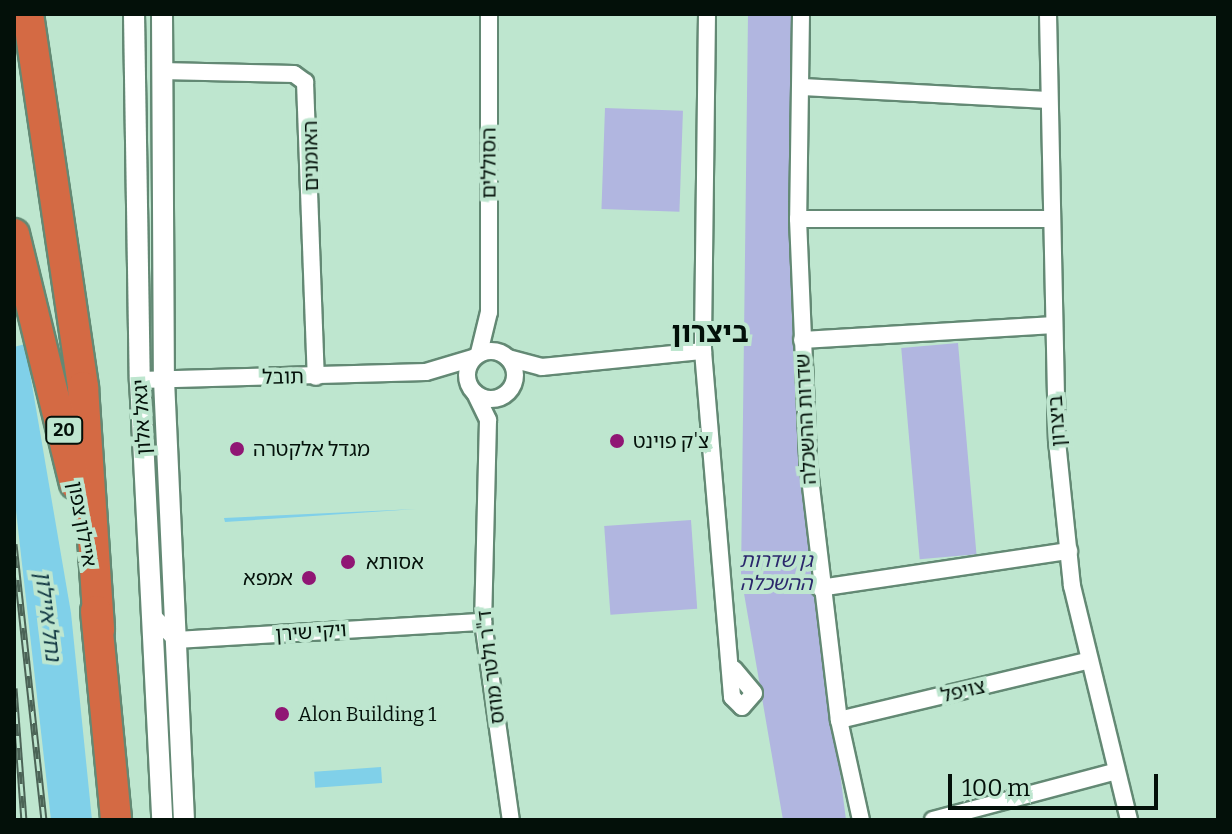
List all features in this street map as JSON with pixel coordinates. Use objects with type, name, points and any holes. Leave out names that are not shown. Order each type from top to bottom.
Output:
[{"type":"highway","points":[[28,14],[83,387],[99,629]]},
{"type":"highway","name":"איילון צפון","points":[[14,234],[66,439],[99,629],[116,820]]},
{"type":"street","name":"יגאל אלון","points":[[134,14],[140,380],[162,820]]},
{"type":"street","name":"יגאל אלון","points":[[162,14],[164,380],[184,820]]},
{"type":"street","name":"הסוללים","points":[[471,389],[476,356],[489,312],[489,14]]},
{"type":"street","points":[[707,14],[703,351],[734,669]]},
{"type":"street","name":"שדרות ההשכלה","points":[[801,14],[798,219],[802,340],[820,588],[839,720],[861,820]]},
{"type":"street","name":"ביצרון","points":[[1048,14],[1045,100],[1051,325],[1069,551],[1087,661],[1113,772],[1129,820]]},
{"type":"street","name":"האומנים","points":[[161,71],[294,74],[309,92],[316,377]]},
{"type":"street","points":[[801,87],[1045,100]]},
{"type":"street","points":[[798,219],[1048,219]]},
{"type":"street","name":"הסוללים","points":[[489,312],[504,355],[507,391]]},
{"type":"street","points":[[802,340],[1051,325]]},
{"type":"street","points":[[504,355],[542,367],[703,351]]},
{"type":"street","name":"תובל","points":[[140,380],[426,372],[476,356],[504,355]]},
{"type":"street","points":[[471,389],[488,420],[507,391],[542,367]]},
{"type":"street","name":"תובל","points":[[426,372],[471,389],[507,391]]},
{"type":"street","name":"ד\"ר ולטר מוזס","points":[[488,420],[481,513],[483,622],[511,820]]},
{"type":"street","points":[[820,588],[1069,551]]},
{"type":"street","points":[[152,614],[176,640]]},
{"type":"street","name":"ויקי שירן","points":[[176,640],[483,622]]},
{"type":"street","name":"צויפל","points":[[839,720],[1087,661]]},
{"type":"street","points":[[933,820],[1113,772]]},
{"type":"green space","name":"גן שדרות ההשכלה","points":[[748,14],[793,14],[801,464],[846,820],[783,820],[741,576]]},
{"type":"green space","points":[[605,108],[683,111],[679,212],[601,209]]},
{"type":"green space","points":[[958,343],[976,554],[920,559],[901,348]]},
{"type":"green space","points":[[691,520],[697,609],[610,615],[604,526]]},
{"type":"water","name":"נחל איילון","points":[[25,344],[71,613],[92,820],[51,820],[14,493],[14,347]]},
{"type":"water","points":[[416,509],[225,522],[224,518]]},
{"type":"water","points":[[381,767],[382,783],[315,788],[314,772]]},
{"type":"railway","points":[[14,544],[44,820]]},
{"type":"railway","points":[[14,688],[24,820]]},
{"type":"place","name":"צ'ק פוינט","points":[[617,441]]},
{"type":"place","name":"מגדל אלקטרה","points":[[237,449]]},
{"type":"place","name":"אסותא","points":[[348,562]]},
{"type":"place","name":"אמפא","points":[[309,578]]},
{"type":"place","name":"Alon Building 1","points":[[282,714]]},
{"type":"district","name":"ביצרון","points":[[710,333]]}]
